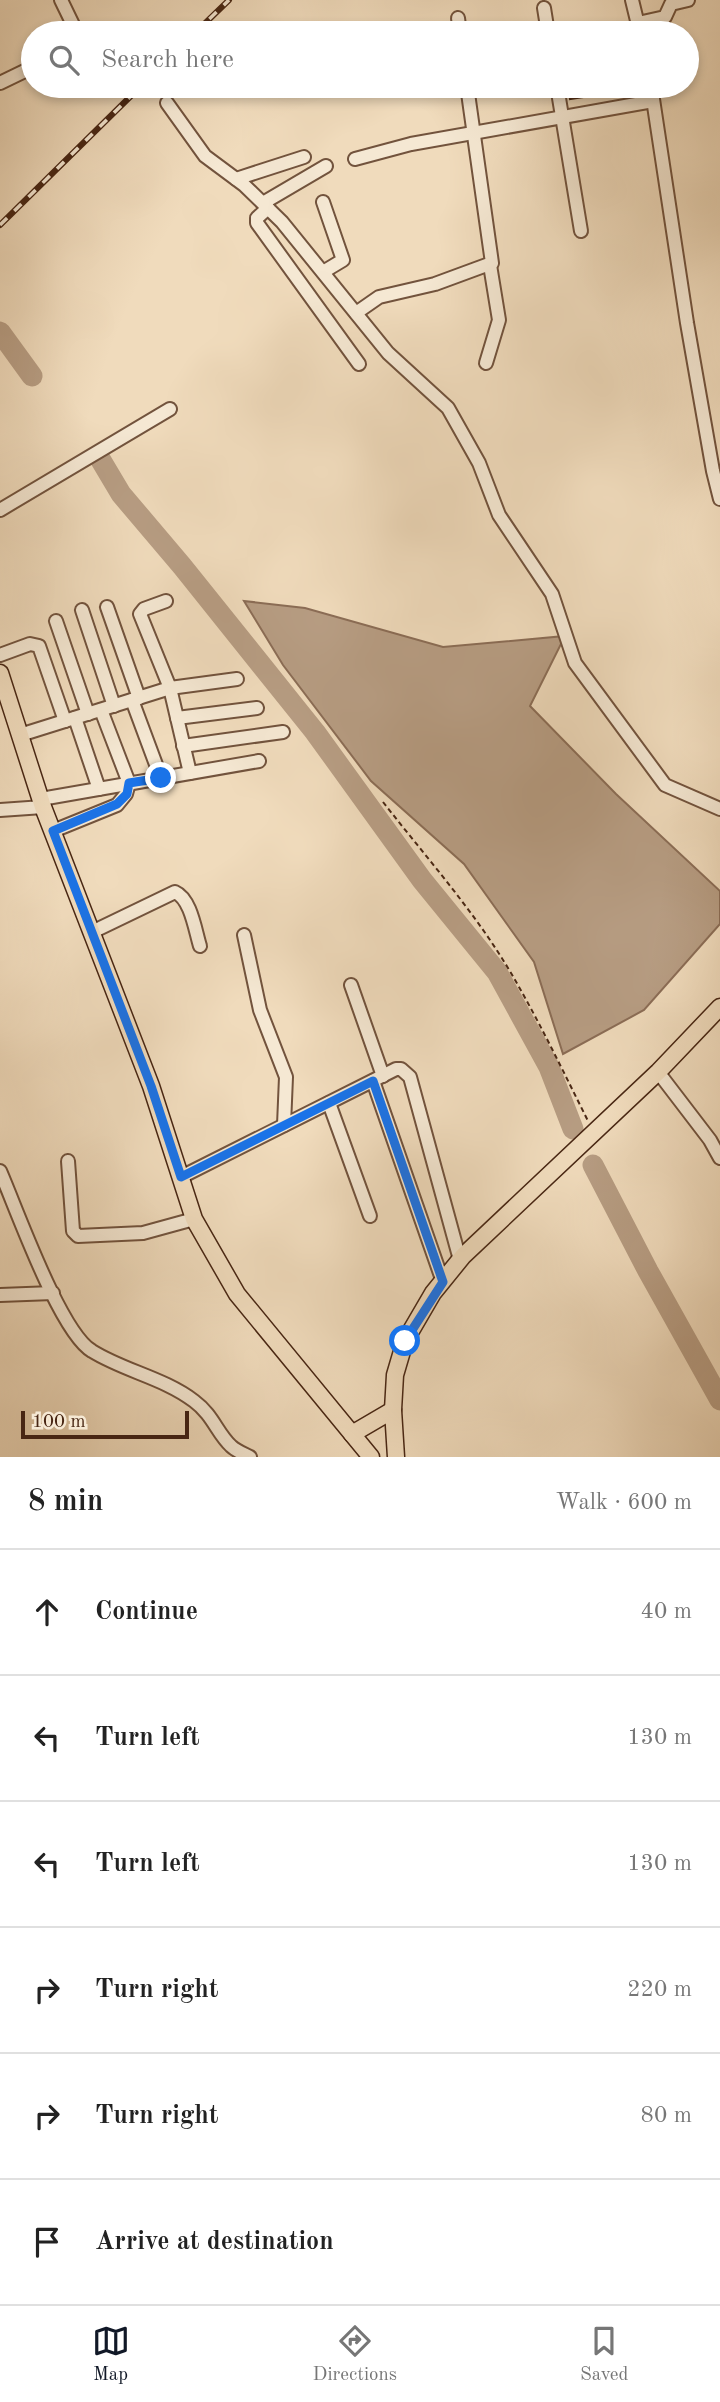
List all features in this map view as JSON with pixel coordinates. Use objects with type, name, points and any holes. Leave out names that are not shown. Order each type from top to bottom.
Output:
[{"type":"main road","points":[[0,673],[42,803],[151,1086],[194,1219],[237,1294],[371,1457]]},
{"type":"main road","points":[[396,1457],[393,1410],[395,1374],[405,1341],[443,1282],[460,1260],[658,1072],[720,1007]]},
{"type":"main road","points":[[352,1434],[393,1410]]},
{"type":"street","points":[[61,0],[71,21]]},
{"type":"street","points":[[632,0],[637,21]]},
{"type":"street","points":[[656,21],[665,17],[671,4],[688,0]]},
{"type":"street","points":[[544,8],[546,21]]},
{"type":"street","points":[[0,83],[21,72]]},
{"type":"street","points":[[469,98],[499,320],[485,363]]},
{"type":"street","points":[[559,98],[581,231]]},
{"type":"street","points":[[653,98],[687,323],[720,499]]},
{"type":"street","points":[[355,159],[411,144],[653,101]]},
{"type":"street","points":[[167,103],[205,156],[266,206],[388,353],[452,414],[479,463],[499,515],[552,594],[575,663],[659,779],[673,790],[720,809]]},
{"type":"street","points":[[236,179],[304,158]]},
{"type":"street","points":[[326,166],[266,206],[257,218],[257,223],[359,364]]},
{"type":"street","points":[[323,202],[343,260],[323,272]]},
{"type":"street","points":[[356,313],[379,297],[435,284],[490,265]]},
{"type":"street","points":[[0,510],[170,409]]},
{"type":"street","points":[[166,601],[144,609],[140,614],[170,688],[190,773]]},
{"type":"street","points":[[107,607],[161,778]]},
{"type":"street","points":[[82,610],[89,713],[99,789]]},
{"type":"street","points":[[56,621],[89,713]]},
{"type":"street","points":[[0,655],[30,644],[39,646],[89,713],[129,783],[127,794],[117,804],[53,831]]},
{"type":"street","points":[[20,735],[170,688],[237,679]]},
{"type":"street","points":[[177,718],[257,708]]},
{"type":"street","points":[[183,746],[283,732]]},
{"type":"street","points":[[0,810],[129,783],[259,761]]},
{"type":"street","points":[[92,932],[175,892],[181,895],[186,903],[200,946]]},
{"type":"street","points":[[244,935],[257,1002],[286,1077],[285,1125]]},
{"type":"street","points":[[351,985],[443,1282]]},
{"type":"street","points":[[181,1177],[401,1069],[410,1077],[460,1260]]},
{"type":"street","points":[[658,1072],[710,1140],[720,1158]]},
{"type":"street","points":[[329,1103],[370,1216]]},
{"type":"street","points":[[68,1161],[73,1231],[78,1236],[143,1233],[194,1219]]},
{"type":"street","points":[[0,1171],[70,1328],[91,1350],[194,1400],[231,1446],[250,1457]]},
{"type":"street","points":[[0,1294],[53,1293]]},
{"type":"path","points":[[383,802],[510,971],[593,1132]]},
{"type":"shaded area","points":[[244,601],[305,608],[443,647],[565,636],[530,706],[616,794],[720,891],[720,924],[644,1010],[563,1054],[534,962],[464,864],[371,781],[283,665]]},
{"type":"waterway","points":[[0,332],[32,376]]},
{"type":"waterway","points":[[99,457],[121,494],[315,732],[422,880],[497,972],[549,1067],[573,1129]]},
{"type":"waterway","points":[[593,1165],[720,1400]]},
{"type":"railway","points":[[207,21],[229,0]]},
{"type":"railway","points":[[0,225],[129,98]]},
{"type":"route","points":[[161,778],[129,783],[127,794],[122,801],[53,831],[151,1086],[181,1177],[373,1081],[443,1282],[433,1293],[405,1341]]}]
